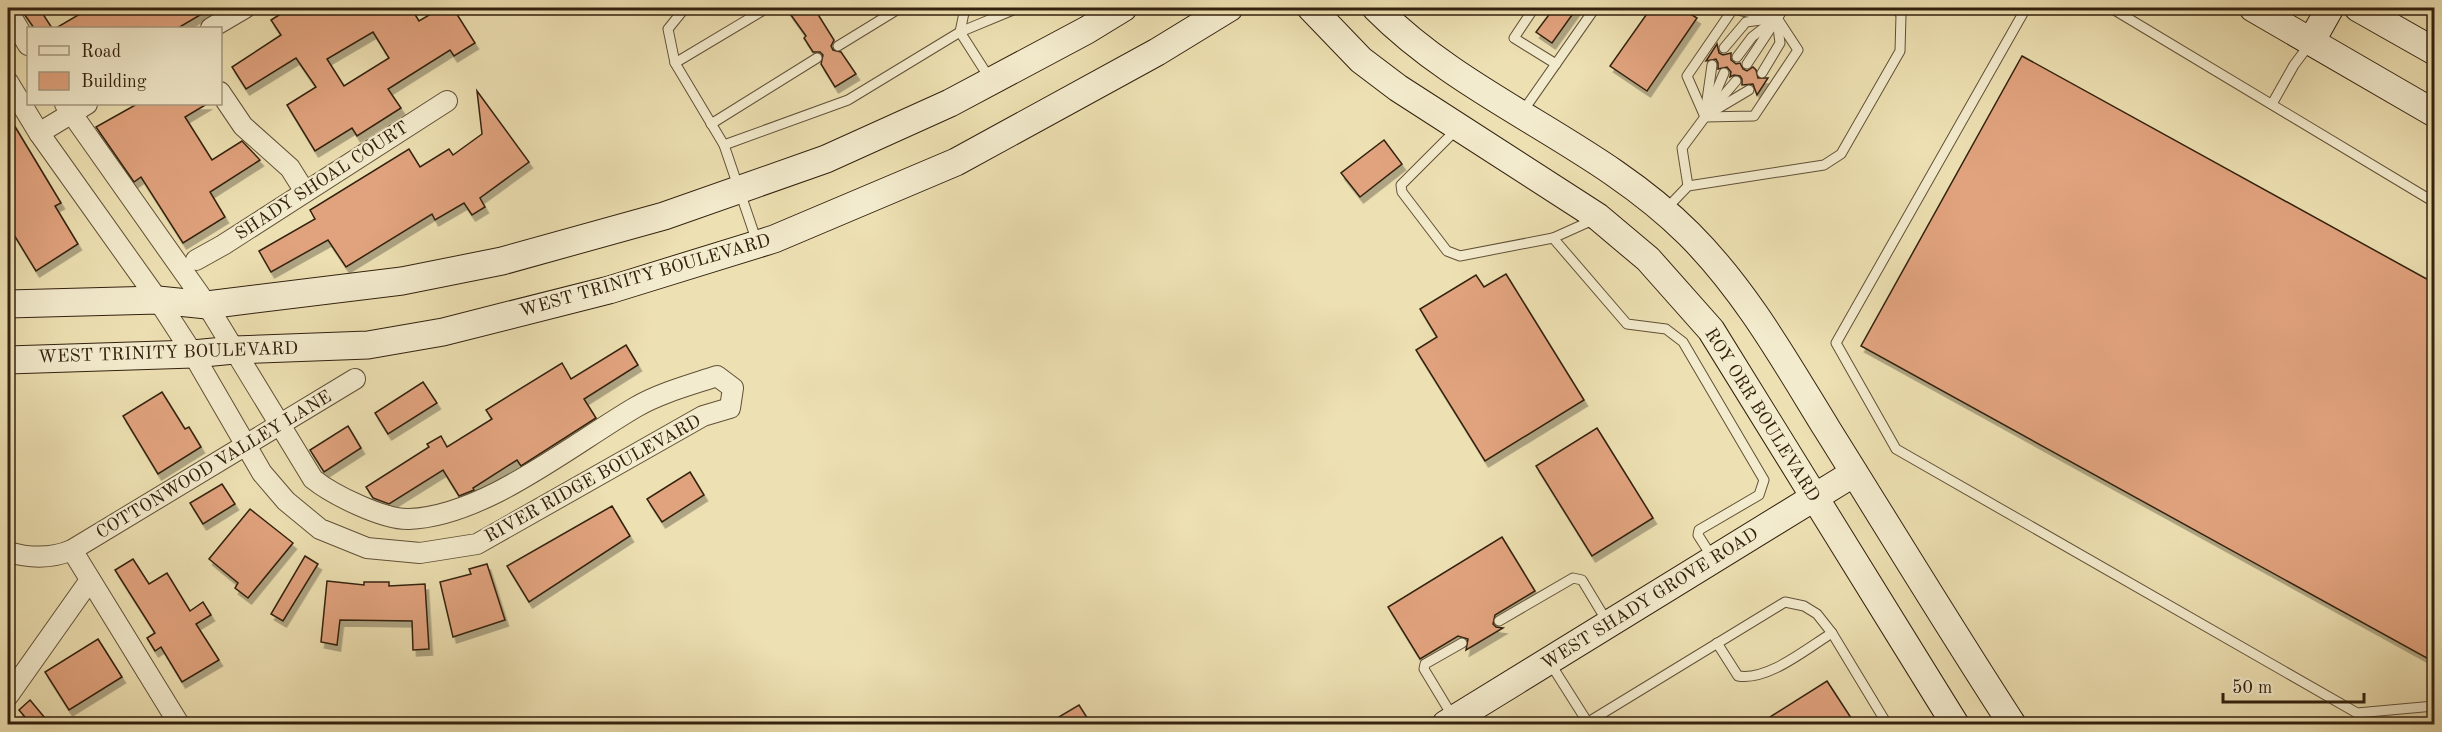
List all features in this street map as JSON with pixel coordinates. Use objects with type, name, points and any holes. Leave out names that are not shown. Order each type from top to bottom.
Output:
[{"type":"main road","points":[[8,304],[158,300],[207,305],[374,285],[502,261],[664,216],[846,150],[906,124],[991,81],[1124,8]]},
{"type":"main road","name":"WEST TRINITY BOULEVARD","points":[[8,360],[368,345],[443,332],[609,290],[758,244],[847,210],[956,162],[1157,52],[1229,8]]},
{"type":"main road","name":"ROY ORR BOULEVARD","points":[[1311,8],[1361,60],[1398,88],[1598,217],[1648,259],[1711,330],[1955,724]]},
{"type":"main road","points":[[2253,8],[2312,40],[2434,113]]},
{"type":"main road","points":[[2312,40],[2330,8]]},
{"type":"main road","points":[[2358,8],[2434,51]]},
{"type":"main road","points":[[1382,12],[1428,54],[1497,101],[1587,155],[1663,211],[1688,233],[1728,277],[1776,345],[2012,724]]},
{"type":"main road","name":"WEST SHADY GROVE ROAD","points":[[1450,722],[1854,473]]},
{"type":"street","points":[[213,27],[245,8]]},
{"type":"street","points":[[8,11],[27,43]]},
{"type":"street","name":"RIVER RIDGE BOULEVARD","points":[[8,82],[39,133],[158,300],[193,354],[262,472],[286,501],[320,529],[367,548],[420,553],[477,544],[703,416],[730,408],[733,388],[717,376],[685,386],[638,406],[500,491],[451,512],[407,519],[370,510],[329,492],[313,479],[207,305],[74,107]]},
{"type":"street","points":[[222,95],[243,126],[290,168],[305,192]]},
{"type":"street","name":"SHADY SHOAL COURT","points":[[196,260],[447,101]]},
{"type":"street","points":[[39,133],[74,107]]},
{"type":"street","name":"COTTONWOOD VALLEY LANE","points":[[8,552],[43,557],[60,556],[355,379]]},
{"type":"street","points":[[72,550],[179,724]]},
{"type":"street","points":[[8,696],[90,580]]},
{"type":"lane","points":[[685,8],[668,30],[675,63],[724,146],[758,244]]},
{"type":"lane","points":[[675,63],[766,8]]},
{"type":"lane","points":[[838,46],[900,8]]},
{"type":"lane","points":[[965,8],[960,32],[991,81]]},
{"type":"lane","points":[[724,146],[848,100],[960,32],[1018,8]]},
{"type":"lane","points":[[1534,8],[1514,38],[1556,64]]},
{"type":"lane","points":[[1521,115],[1595,8]]},
{"type":"lane","points":[[1747,64],[1784,8]]},
{"type":"lane","points":[[1663,211],[1688,186],[1824,165],[1841,154],[1900,51],[1901,15],[1896,8]]},
{"type":"lane","points":[[2026,8],[1836,344],[1896,449],[2357,713],[2434,706]]},
{"type":"lane","points":[[2110,8],[2434,202]]},
{"type":"lane","points":[[1733,9],[1777,18],[1798,50],[1754,116],[1705,117],[1687,76],[1733,9]]},
{"type":"lane","points":[[1724,48],[1746,22],[1777,18]]},
{"type":"lane","points":[[1737,57],[1752,37],[1777,18]]},
{"type":"lane","points":[[1762,73],[1780,43],[1777,18]]},
{"type":"lane","points":[[2272,104],[2294,65],[2312,40]]},
{"type":"lane","points":[[711,124],[818,58]]},
{"type":"lane","points":[[1705,117],[1712,65]]},
{"type":"lane","points":[[1705,117],[1724,74]]},
{"type":"lane","points":[[1688,186],[1682,148],[1736,81]]},
{"type":"lane","points":[[1705,117],[1749,90]]},
{"type":"lane","points":[[1458,128],[1401,185],[1402,192],[1447,251],[1460,256],[1553,238],[1598,217]]},
{"type":"lane","points":[[1553,238],[1627,324],[1666,329],[1683,342],[1764,480],[1759,495],[1699,530],[1698,535],[1713,560]]},
{"type":"lane","points":[[1499,621],[1573,578],[1582,580],[1609,624]]},
{"type":"lane","points":[[1549,661],[1587,724],[1785,602],[1804,606],[1817,614],[1832,633],[1887,724]]},
{"type":"lane","points":[[1717,643],[1738,676],[1750,678],[1765,674],[1832,633]]},
{"type":"lane","points":[[1450,722],[1424,669],[1425,664],[1462,643]]},
{"type":"building","points":[[20,8],[39,8],[51,27],[33,27]]},
{"type":"building","points":[[90,8],[212,8],[180,27],[58,27]]},
{"type":"building","points":[[290,8],[411,8],[419,21],[441,8],[453,8],[475,43],[454,56],[450,50],[388,89],[401,108],[357,136],[352,128],[315,151],[287,105],[316,87],[296,58],[246,89],[232,67],[281,35],[271,20]],"holes":[[[373,32],[389,58],[344,86],[327,59]]]},
{"type":"building","points":[[786,8],[814,8],[834,40],[831,46],[833,50],[841,52],[856,74],[835,87],[821,64],[823,55],[820,52],[813,52],[804,38],[806,36]]},
{"type":"building","points":[[1554,8],[1577,8],[1552,43],[1536,32]]},
{"type":"building","points":[[1651,8],[1681,8],[1697,18],[1647,91],[1610,66]]},
{"type":"building","points":[[1717,44],[1719,53],[1723,55],[1731,53],[1731,60],[1736,64],[1740,63],[1743,69],[1747,71],[1753,67],[1758,78],[1768,78],[1757,95],[1753,84],[1742,85],[1740,76],[1730,77],[1731,72],[1727,67],[1718,69],[1716,59],[1706,61]]},
{"type":"building","points":[[2022,56],[2434,283],[2434,662],[1861,346]]},
{"type":"building","points":[[477,91],[529,162],[480,198],[485,207],[472,215],[464,203],[435,220],[432,214],[346,267],[328,240],[271,272],[259,251],[315,219],[310,210],[409,149],[420,167],[449,149],[453,155],[482,134]]},
{"type":"building","points":[[135,105],[205,105],[185,117],[212,160],[242,141],[260,160],[210,192],[225,217],[183,243],[141,177],[134,182],[96,127]]},
{"type":"building","points":[[8,115],[61,203],[55,206],[78,244],[36,271],[8,225]]},
{"type":"building","points":[[1384,140],[1402,164],[1360,197],[1341,173]]},
{"type":"building","points":[[1506,274],[1584,400],[1485,461],[1416,350],[1437,337],[1420,309],[1476,275],[1484,287]]},
{"type":"building","points":[[626,345],[638,365],[584,399],[596,418],[521,466],[517,460],[473,488],[474,490],[459,496],[443,470],[389,504],[373,498],[366,487],[429,447],[427,444],[441,436],[447,447],[492,419],[486,410],[562,363],[571,379]]},
{"type":"building","points":[[423,382],[437,403],[388,434],[375,413]]},
{"type":"building","points":[[162,392],[185,429],[189,427],[201,447],[158,474],[123,416]]},
{"type":"building","points":[[348,426],[361,448],[324,472],[310,450]]},
{"type":"building","points":[[1597,428],[1653,518],[1592,556],[1536,466]]},
{"type":"building","points":[[690,472],[704,495],[662,522],[647,499]]},
{"type":"building","points":[[222,484],[235,504],[203,524],[190,503]]},
{"type":"building","points":[[612,506],[630,536],[529,602],[507,566]]},
{"type":"building","points":[[250,509],[293,543],[248,598],[235,588],[238,583],[209,559]]},
{"type":"building","points":[[1502,537],[1535,591],[1495,615],[1493,624],[1503,628],[1466,650],[1468,639],[1458,636],[1420,659],[1388,607]]},
{"type":"building","points":[[305,556],[318,564],[283,621],[271,614]]},
{"type":"building","points":[[133,559],[149,584],[167,573],[190,611],[203,602],[211,615],[196,624],[219,660],[182,682],[161,647],[155,651],[147,638],[155,633],[115,570]]},
{"type":"building","points":[[487,564],[505,620],[453,637],[440,582],[471,574],[469,569]]},
{"type":"building","points":[[327,581],[364,585],[364,582],[389,582],[389,586],[425,584],[429,649],[413,650],[412,621],[340,620],[337,645],[321,642]]},
{"type":"building","points":[[98,639],[122,677],[69,710],[45,672]]},
{"type":"building","points":[[1827,681],[1855,724],[1759,724]]},
{"type":"building","points":[[30,700],[50,724],[31,724],[19,710]]},
{"type":"building","points":[[1079,705],[1091,724],[1047,724]]}]
